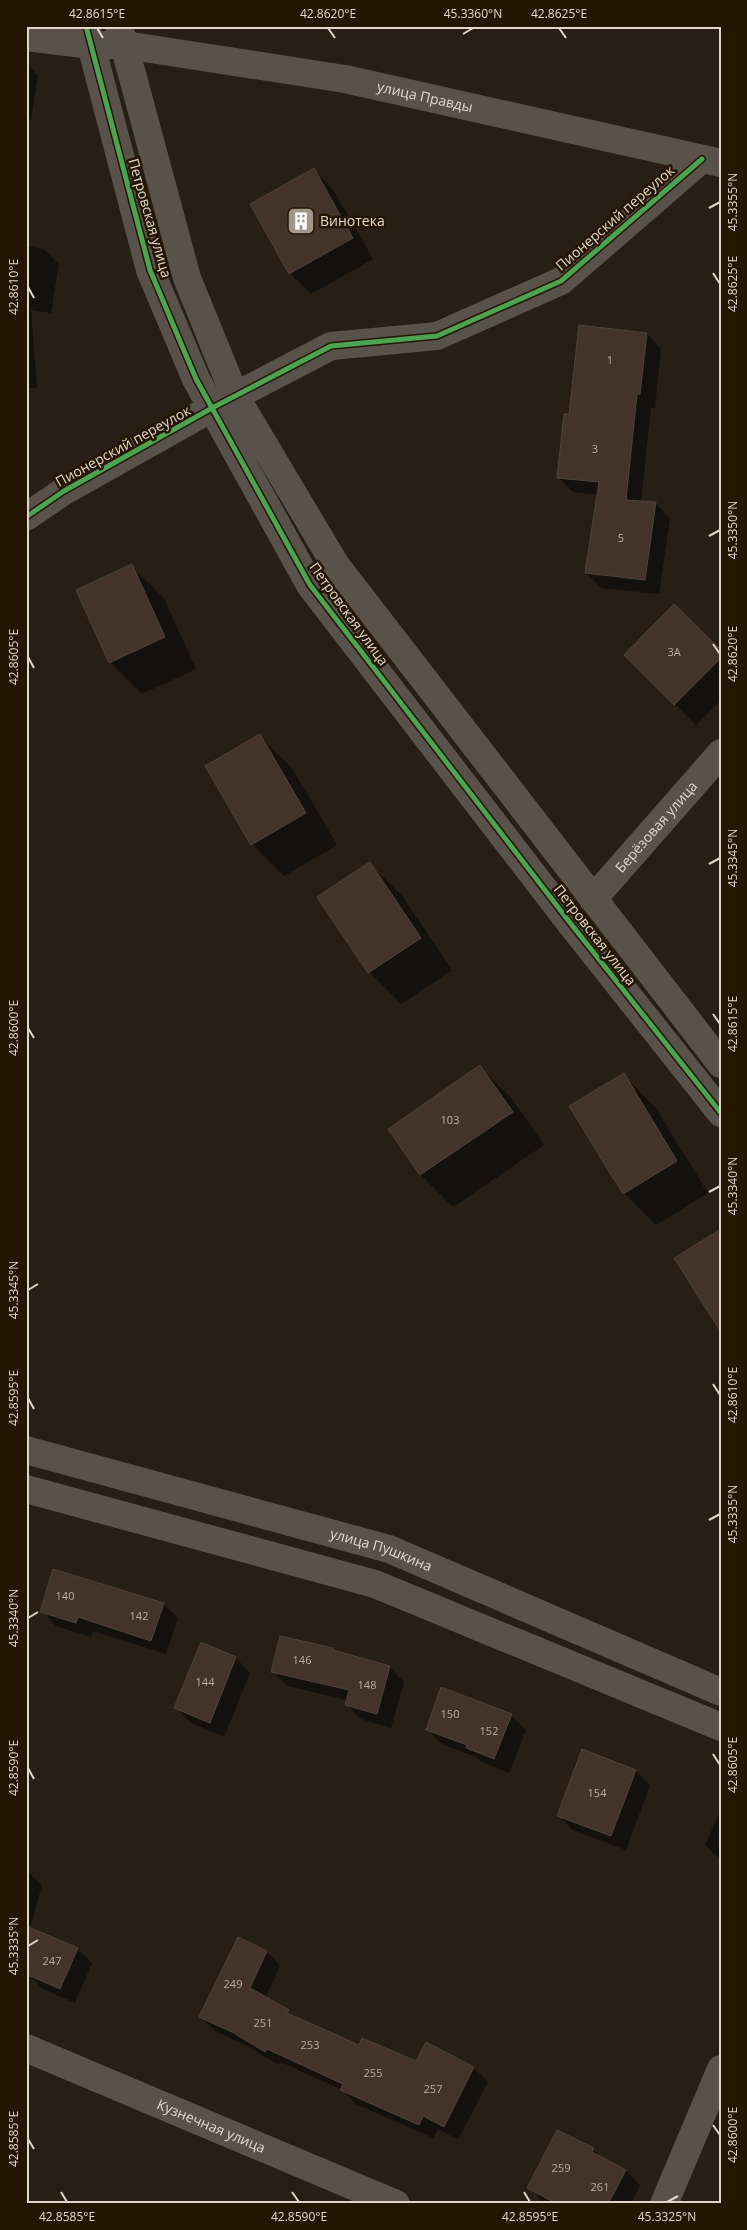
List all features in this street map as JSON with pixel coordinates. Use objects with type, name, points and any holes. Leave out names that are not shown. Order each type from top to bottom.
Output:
[{"type":"street","name":"Петровская улица","points":[[89,36],[150,270],[196,379],[223,402],[310,585],[571,924],[721,1113]]},
{"type":"street","name":"улица Правды","points":[[26,37],[122,36],[345,79],[711,161]]},
{"type":"street","points":[[122,36],[187,278],[223,402],[335,564],[721,1064]]},
{"type":"street","name":"Пионерский переулок","points":[[26,517],[64,491],[223,402],[330,346],[437,336],[561,281],[711,161]]},
{"type":"street","name":"Берёзовая улица","points":[[593,899],[721,754]]},
{"type":"street","name":"улица Пушкина","points":[[26,1450],[389,1549],[721,1692]]},
{"type":"street","points":[[26,1489],[375,1584],[721,1727]]},
{"type":"street","name":"Кузнечная улица","points":[[26,2048],[396,2204]]},
{"type":"street","points":[[664,2204],[721,2070]]},
{"type":"building","name":"Винотека","points":[[314,168],[353,238],[289,274],[250,204]]},
{"type":"building","points":[[579,325],[647,333],[640,394],[637,394],[626,500],[656,502],[645,580],[585,573],[599,482],[557,478],[564,414],[569,414]]},
{"type":"building","points":[[132,564],[165,637],[109,663],[76,590]]},
{"type":"building","points":[[674,604],[721,650],[721,658],[674,705],[624,655]]},
{"type":"building","points":[[260,734],[306,813],[251,845],[205,766]]},
{"type":"building","points":[[370,862],[421,938],[368,973],[317,897]]},
{"type":"building","points":[[480,1065],[513,1112],[420,1175],[388,1129]]},
{"type":"building","points":[[624,1073],[677,1161],[623,1194],[569,1106]]},
{"type":"building","points":[[721,1229],[721,1332],[674,1258]]},
{"type":"building","points":[[53,1569],[164,1603],[151,1641],[78,1617],[76,1623],[40,1612]]},
{"type":"building","points":[[280,1636],[333,1648],[333,1650],[390,1666],[377,1714],[345,1705],[349,1690],[271,1672]]},
{"type":"building","points":[[201,1642],[236,1657],[210,1723],[174,1708]]},
{"type":"building","points":[[441,1687],[512,1714],[494,1759],[466,1748],[467,1745],[426,1730]]},
{"type":"building","points":[[582,1749],[636,1770],[611,1836],[557,1816]]},
{"type":"building","points":[[26,1926],[78,1948],[60,1989],[26,1974]]},
{"type":"building","points":[[238,1937],[267,1951],[250,1988],[289,2010],[287,2013],[359,2045],[362,2038],[416,2061],[426,2042],[474,2067],[444,2127],[423,2116],[419,2125],[340,2090],[343,2084],[267,2049],[265,2052],[232,2032],[199,2017]]},
{"type":"building","points":[[557,2130],[594,2148],[592,2152],[626,2170],[608,2204],[557,2204],[527,2188]]},
{"type":"cycle path","points":[[86,26],[150,270],[196,379],[310,585],[571,924],[721,1113]]},
{"type":"cycle path","points":[[26,517],[64,491],[212,408],[331,346],[437,336],[561,281],[702,159]]},
{"type":"place","name":"Винотека","points":[[301,221]]}]
